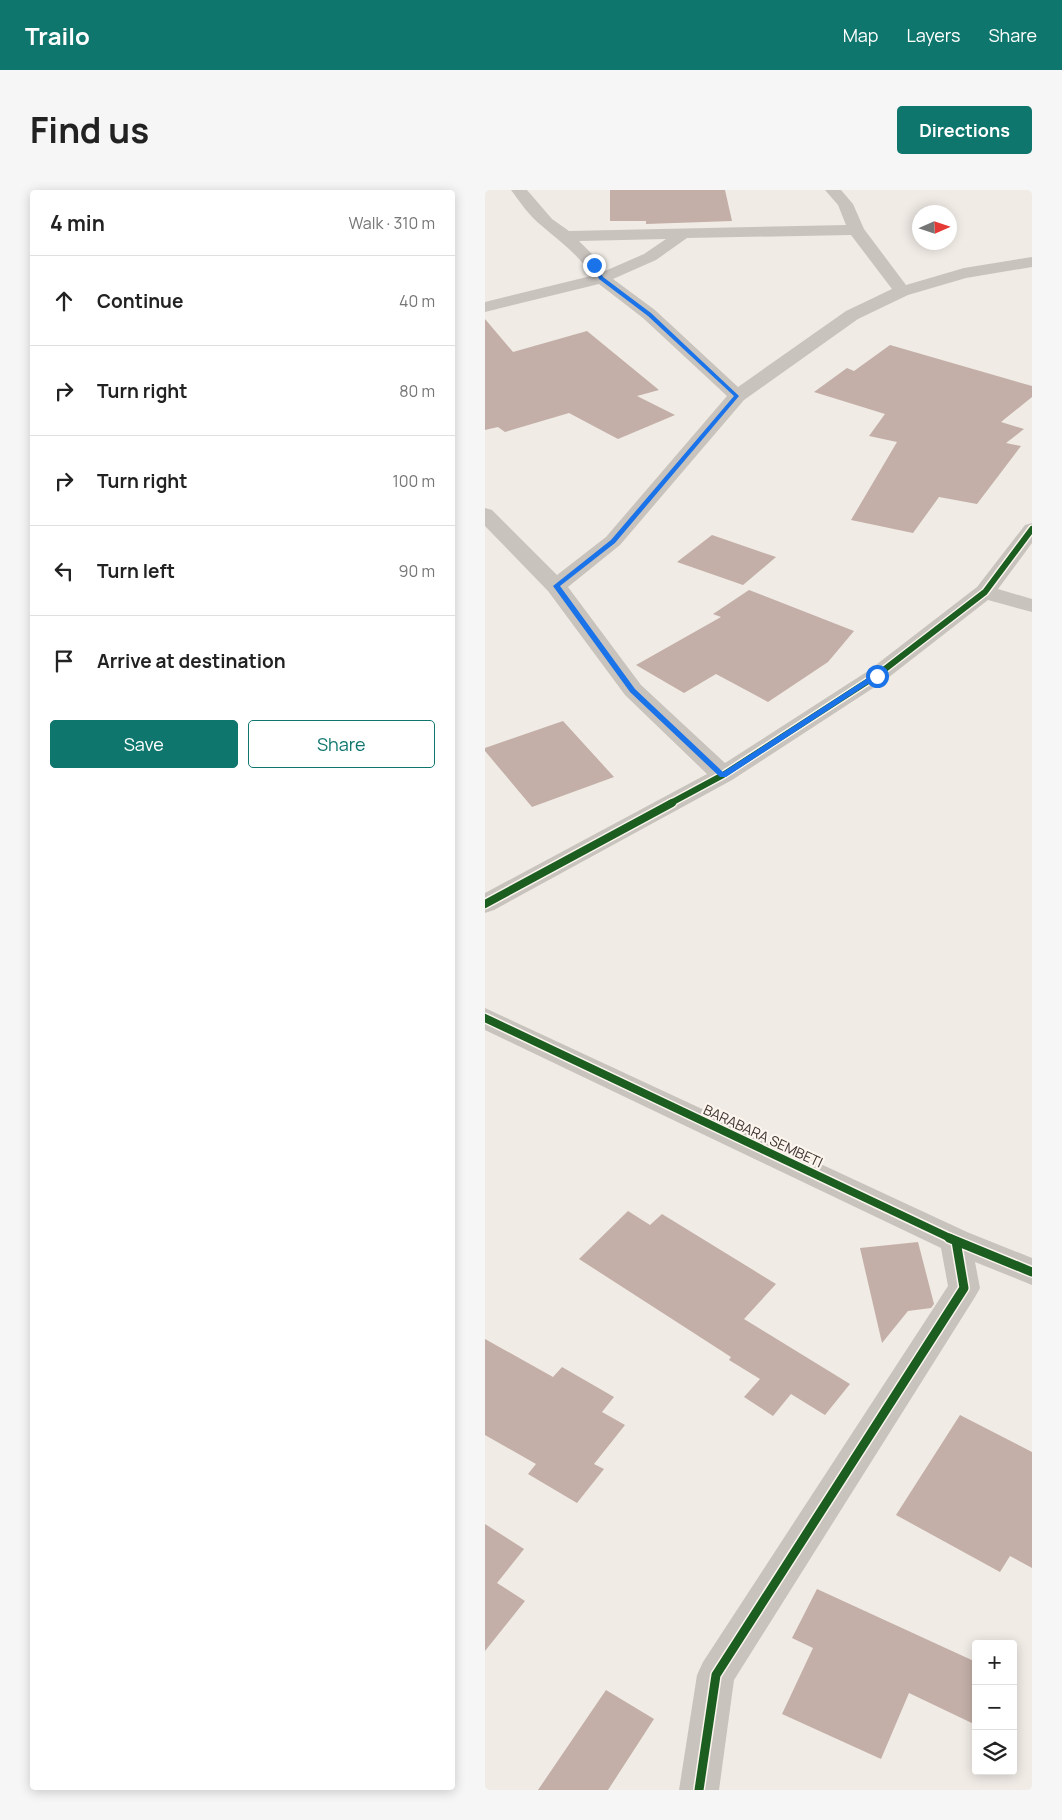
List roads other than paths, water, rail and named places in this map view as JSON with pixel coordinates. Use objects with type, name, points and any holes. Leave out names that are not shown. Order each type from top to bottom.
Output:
[{"type":"street","points":[[519,190],[546,222],[565,236],[594,265],[601,278],[649,314],[737,396]]},
{"type":"street","points":[[833,190],[845,204],[856,230],[902,291]]},
{"type":"street","points":[[565,236],[685,232],[856,230]]},
{"type":"street","points":[[485,307],[552,292],[601,278],[651,256],[685,232]]},
{"type":"street","points":[[556,586],[613,541],[737,396],[852,315],[902,291],[965,273],[1032,262]]},
{"type":"street","points":[[485,514],[556,586],[633,690],[723,775]]},
{"type":"street","points":[[485,904],[723,775],[877,676],[985,592],[1032,529]]},
{"type":"street","points":[[985,592],[1032,606]]},
{"type":"street","name":"BARABARA SEMBETI","points":[[485,1018],[956,1241],[1032,1272]]},
{"type":"street","points":[[699,1790],[716,1675],[964,1288],[956,1241]]}]
